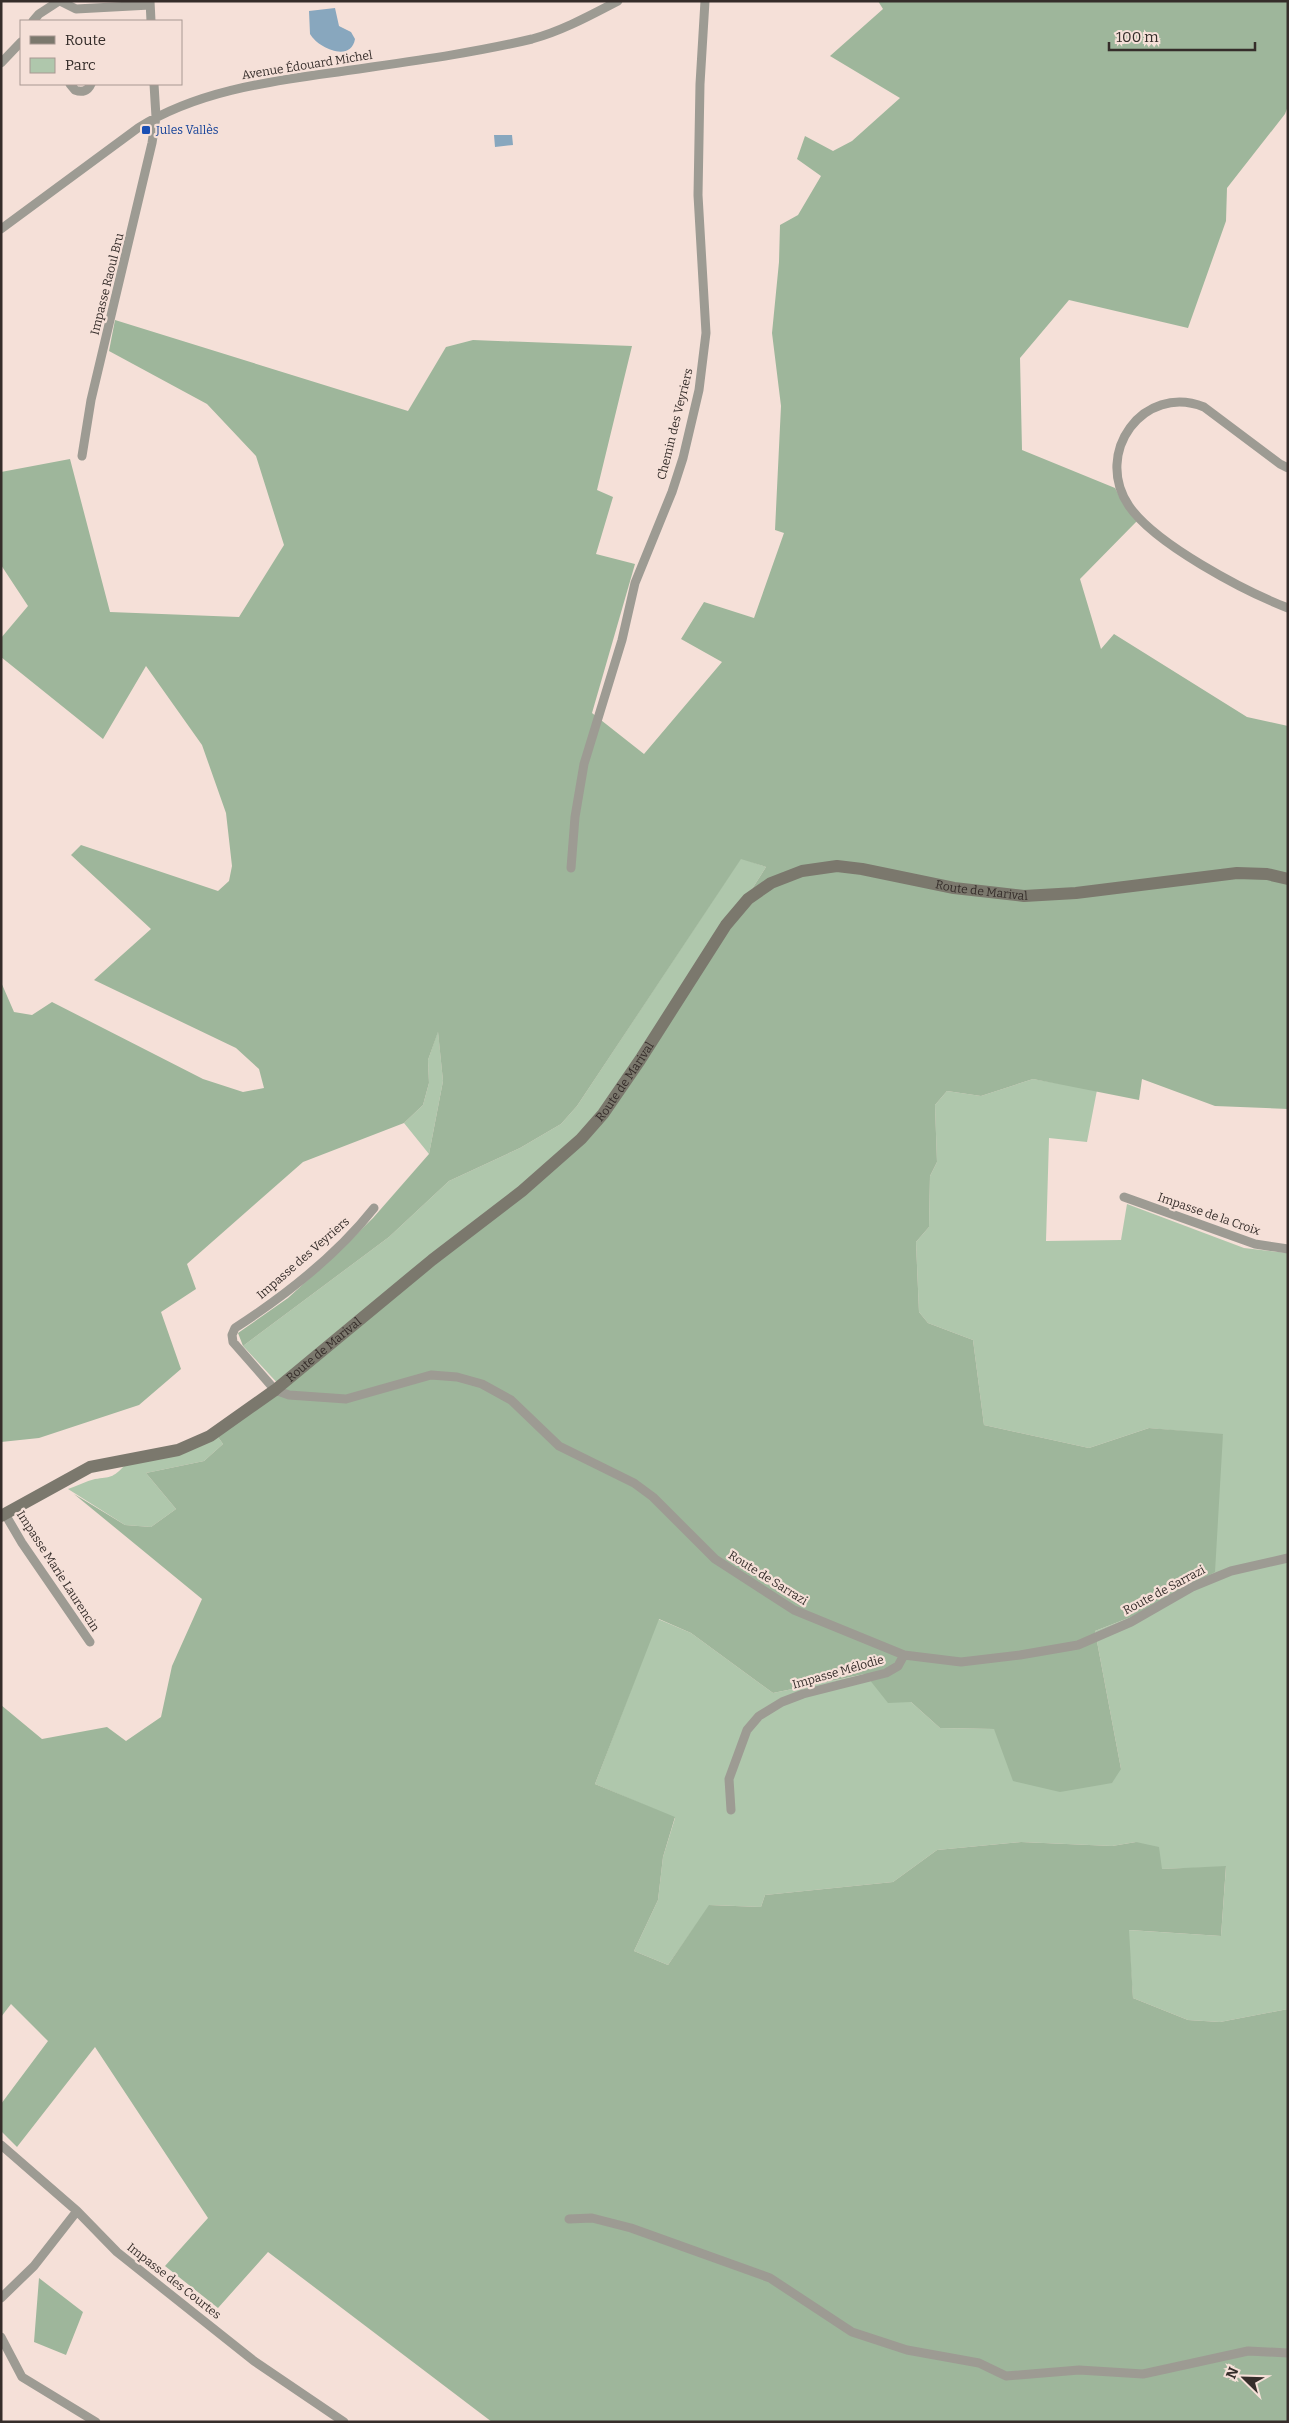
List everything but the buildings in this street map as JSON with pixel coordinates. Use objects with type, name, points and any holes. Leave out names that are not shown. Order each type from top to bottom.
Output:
[{"type":"main road","name":"Route de Marival","points":[[3,1515],[90,1467],[169,1452],[194,1444],[228,1425],[276,1390],[432,1260],[522,1191],[581,1139],[619,1092],[726,925],[748,899],[771,883],[802,870],[838,866],[971,891],[1024,896],[1076,893],[1237,873],[1267,874],[1288,879]]},
{"type":"street","points":[[34,20],[39,14],[60,1],[76,9],[150,3],[151,20]]},
{"type":"street","name":"Avenue Édouard Michel","points":[[1,230],[156,117],[251,86],[469,52],[534,38],[575,22],[618,1]]},
{"type":"street","name":"Chemin des Veyriers","points":[[571,868],[575,816],[584,764],[622,640],[635,583],[672,492],[683,458],[699,390],[706,333],[698,195],[700,84],[705,1]]},
{"type":"street","points":[[1,63],[20,43]]},
{"type":"street","points":[[71,85],[75,90],[82,92],[88,89],[90,85]]},
{"type":"street","name":"Impasse Raoul Bru","points":[[82,456],[91,400],[148,162],[156,117],[154,85]]},
{"type":"street","points":[[1288,468],[1204,408],[1193,403],[1179,402],[1166,403],[1152,408],[1136,420],[1119,451],[1117,469],[1120,489],[1129,506],[1142,522],[1212,571],[1238,586],[1288,608]]},
{"type":"street","name":"Impasse de la Croix","points":[[1124,1197],[1255,1244],[1288,1249]]},
{"type":"street","name":"Impasse des Veyriers","points":[[276,1390],[234,1342],[232,1335],[235,1328],[279,1299],[349,1236],[374,1208]]},
{"type":"street","name":"Route de Sarrazi","points":[[276,1390],[289,1395],[346,1399],[431,1375],[457,1377],[482,1384],[511,1400],[559,1446],[634,1483],[647,1492],[715,1559],[794,1610],[904,1655],[960,1662],[1020,1655],[1078,1645],[1131,1622],[1192,1587],[1231,1571],[1288,1558]]},
{"type":"street","name":"Impasse Marie Laurencin","points":[[3,1515],[90,1642]]},
{"type":"street","name":"Impasse Mélodie","points":[[731,1810],[729,1779],[747,1730],[760,1716],[782,1702],[803,1694],[886,1673],[898,1666],[904,1655]]},
{"type":"street","name":"Impasse des Courtes","points":[[1,2145],[77,2211],[117,2252],[254,2361],[344,2422]]},
{"type":"street","points":[[1,2298],[34,2266],[77,2211]]},
{"type":"street","points":[[569,2219],[592,2218],[631,2228],[770,2278],[852,2332],[907,2350],[979,2363],[1006,2376],[1079,2370],[1142,2374],[1248,2351],[1288,2353]]},
{"type":"street","points":[[1,2337],[22,2377],[96,2422]]},
{"type":"green space","points":[[878,1],[1288,1],[1288,106],[1285,114],[1227,188],[1226,221],[1188,328],[1069,300],[1020,358],[1022,450],[1115,488],[1124,505],[1137,521],[1080,579],[1101,649],[1114,634],[1247,717],[1288,726],[1288,1109],[1215,1106],[1142,1079],[1139,1100],[1033,1079],[981,1096],[947,1091],[935,1105],[937,1162],[930,1176],[929,1227],[916,1242],[919,1312],[928,1323],[973,1340],[984,1425],[1089,1448],[1149,1428],[1223,1434],[1215,1572],[1131,1617],[1095,1631],[1121,1769],[1112,1783],[1060,1792],[1013,1781],[994,1729],[940,1728],[911,1702],[888,1703],[865,1674],[773,1693],[691,1633],[659,1619],[595,1784],[675,1817],[663,1857],[658,1900],[634,1951],[668,1965],[709,1905],[761,1907],[765,1895],[893,1882],[937,1850],[1021,1842],[1112,1846],[1136,1842],[1159,1847],[1162,1869],[1226,1866],[1221,1936],[1129,1930],[1133,1998],[1188,2020],[1220,2022],[1288,2009],[1288,2422],[492,2422],[268,2252],[218,2308],[165,2266],[208,2218],[95,2047],[17,2147],[1,2131],[1,2104],[48,2041],[11,2004],[1,2017],[1,1705],[42,1739],[107,1727],[126,1741],[161,1717],[172,1666],[202,1599],[74,1494],[125,1525],[151,1527],[176,1509],[146,1473],[204,1461],[223,1444],[218,1437],[608,1114],[766,867],[741,859],[577,1106],[561,1124],[520,1148],[449,1181],[389,1237],[243,1346],[238,1333],[288,1298],[333,1257],[373,1218],[429,1154],[443,1081],[438,1032],[428,1060],[429,1083],[423,1105],[404,1123],[303,1162],[187,1264],[196,1289],[161,1312],[181,1369],[139,1405],[39,1438],[1,1442],[1,982],[14,1012],[32,1015],[52,1002],[203,1079],[243,1092],[264,1088],[259,1069],[236,1048],[94,980],[151,929],[71,855],[81,845],[218,891],[229,881],[232,866],[226,813],[202,745],[146,666],[103,739],[1,657],[1,638],[28,606],[1,565],[1,472],[70,459],[110,612],[239,617],[284,545],[256,456],[207,404],[109,351],[115,320],[408,411],[446,347],[473,340],[632,346],[597,490],[613,497],[596,554],[635,564],[592,713],[644,754],[722,662],[681,639],[704,602],[754,618],[784,533],[775,530],[781,406],[772,333],[779,262],[780,225],[798,215],[821,176],[797,159],[805,136],[833,151],[852,141],[900,98],[830,56],[883,9]]},
{"type":"green space","points":[[741,858],[766,867],[608,1114],[281,1387],[243,1346],[389,1237],[449,1181],[520,1148],[561,1124],[577,1106]]},
{"type":"green space","points":[[438,1031],[443,1081],[429,1154],[404,1123],[423,1105],[429,1083],[428,1060]]},
{"type":"green space","points":[[1033,1079],[1097,1090],[1087,1142],[1049,1138],[1046,1241],[1121,1240],[1127,1204],[1244,1248],[1288,1253],[1288,2009],[1220,2022],[1188,2020],[1133,1998],[1128,1930],[1221,1936],[1226,1867],[1161,1869],[1136,1842],[1112,1846],[1021,1842],[937,1850],[893,1882],[765,1895],[761,1907],[710,1905],[668,1965],[634,1951],[658,1900],[663,1857],[675,1818],[595,1784],[658,1619],[691,1633],[773,1693],[866,1674],[911,1702],[940,1728],[994,1729],[1121,1769],[1095,1631],[1131,1617],[1223,1435],[1149,1428],[1089,1448],[984,1425],[973,1340],[928,1323],[919,1312],[916,1242],[929,1227],[930,1176],[937,1162],[935,1105],[947,1091],[981,1096]]},
{"type":"green space","points":[[218,1437],[223,1444],[204,1461],[146,1473],[176,1509],[151,1527],[125,1525],[68,1489],[92,1480],[111,1476],[124,1466]]},
{"type":"green space","points":[[39,2278],[83,2312],[66,2355],[34,2342]]},
{"type":"water","points":[[335,8],[339,26],[351,32],[355,39],[352,46],[341,52],[334,51],[320,44],[310,34],[309,11]]},
{"type":"water","points":[[494,135],[512,135],[513,145],[495,147]]},
{"type":"place","name":"Jules Vallès","points":[[146,130]]}]
